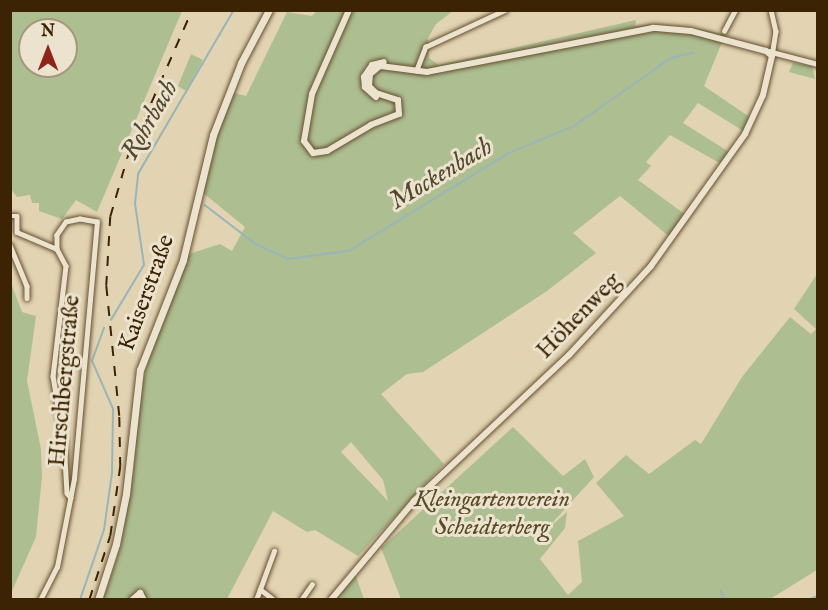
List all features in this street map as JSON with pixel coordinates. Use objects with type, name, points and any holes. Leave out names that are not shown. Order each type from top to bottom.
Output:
[{"type":"main road","name":"Kaiserstraße","points":[[98,600],[123,510],[140,370],[183,260],[213,135],[241,63],[269,10]]},
{"type":"street","points":[[349,10],[312,94],[304,135],[308,149],[321,153],[371,125],[394,118],[401,112],[398,100],[373,91],[369,82],[372,71],[385,66],[416,71],[653,28],[714,37],[818,64]]},
{"type":"street","points":[[416,71],[425,47],[506,10]]},
{"type":"street","points":[[724,31],[735,10]]},
{"type":"street","name":"Höhenweg","points":[[331,600],[414,501],[569,355],[651,266],[745,134],[763,95],[776,31],[771,10]]},
{"type":"street","points":[[10,216],[17,216],[14,228],[20,234],[57,249],[64,257],[66,270],[54,387],[64,441],[67,493],[70,498]]},
{"type":"street","name":"Hirschbergstraße","points":[[40,600],[57,567],[70,498],[97,222],[80,219],[66,222],[57,236],[57,249]]},
{"type":"street","points":[[10,245],[27,286],[27,298]]},
{"type":"street","points":[[256,600],[274,551]]},
{"type":"street","points":[[301,600],[312,584]]},
{"type":"street","points":[[260,589],[274,600]]},
{"type":"street","points":[[132,600],[140,592],[144,600]]},
{"type":"green space","points":[[317,10],[453,11],[436,24],[428,38],[429,58],[439,65],[636,20],[635,26],[654,24],[706,30],[725,35],[704,86],[751,118],[745,132],[698,103],[683,123],[731,153],[723,165],[670,135],[646,162],[651,166],[638,180],[686,215],[670,237],[620,196],[573,233],[596,253],[547,291],[423,372],[407,374],[381,394],[444,464],[358,556],[315,530],[307,532],[273,511],[227,599],[103,600],[121,545],[134,467],[139,398],[151,350],[189,254],[220,244],[232,251],[245,227],[202,192],[211,147],[231,92],[246,96],[287,12],[312,16]],"holes":[[[351,442],[383,480],[388,501],[341,452]]]},
{"type":"green space","points":[[10,11],[182,11],[97,212],[76,200],[62,219],[39,211],[39,203],[32,203],[30,195],[17,197],[11,189]]},
{"type":"green space","points":[[191,54],[203,60],[186,91],[178,86]]},
{"type":"green space","points":[[793,63],[812,66],[815,79],[789,72]]},
{"type":"green space","name":"Kleingartenverein Scheidterberg","points":[[817,274],[817,570],[770,599],[401,599],[381,548],[513,427],[563,476],[585,459],[594,477],[544,532],[567,512],[565,528],[540,559],[568,595],[582,582],[578,541],[624,516],[596,483],[626,455],[649,474],[695,440],[701,444],[742,377],[790,317],[811,334],[816,329],[794,309]]},
{"type":"green space","points":[[11,283],[22,312],[36,316],[27,381],[41,449],[42,477],[36,537],[11,593]]},
{"type":"green space","points":[[355,574],[364,599],[336,599]]},
{"type":"waterway","name":"Rohrbach","points":[[111,320],[144,265],[135,204],[138,174],[234,10]]},
{"type":"waterway","name":"Mockenbach","points":[[205,205],[256,244],[288,259],[349,251],[507,154],[574,126],[671,58],[693,53]]},
{"type":"waterway","name":"Rohrbach","points":[[80,600],[104,530],[112,473],[113,409],[92,361],[104,328]]},
{"type":"waterway","points":[[721,590],[725,600]]},
{"type":"waterway","points":[[808,600],[818,596]]},
{"type":"railway","points":[[89,600],[110,536],[120,467],[119,416],[106,286],[110,217],[127,158],[192,10]]}]
